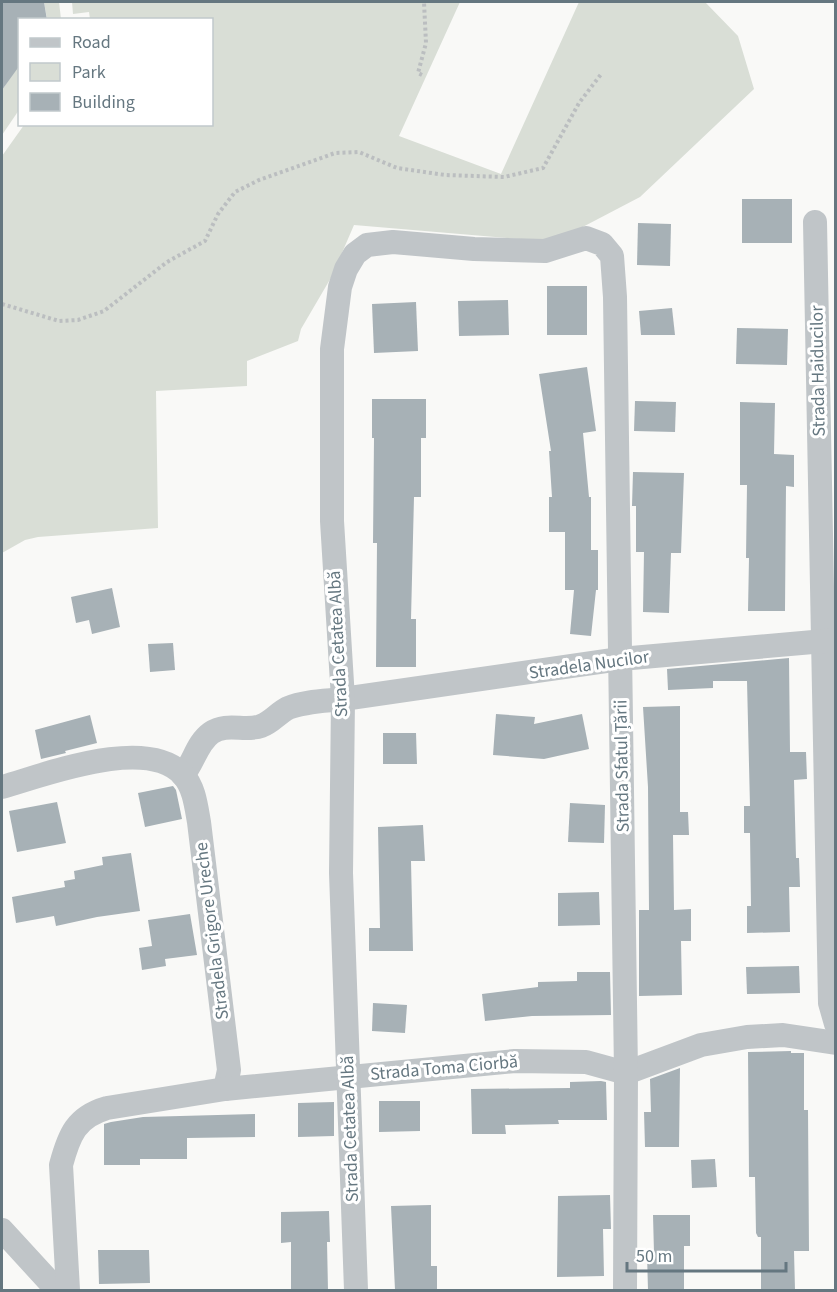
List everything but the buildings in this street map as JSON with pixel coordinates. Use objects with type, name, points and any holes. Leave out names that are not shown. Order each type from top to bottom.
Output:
[{"type":"street","name":"Strada Haiducilor","points":[[815,222],[830,640],[830,1003],[836,1024]]},
{"type":"street","name":"Strada Cetatea Albă","points":[[356,1290],[341,873],[343,699],[332,521],[332,349],[340,287],[346,269],[355,254],[367,245],[393,242],[474,249],[545,251],[586,238],[602,244]]},
{"type":"street","name":"Strada Sfatul Țării","points":[[602,244],[612,256],[614,275],[626,1073],[625,1290]]},
{"type":"street","name":"Stradela Nucilor","points":[[183,775],[191,765],[198,748],[212,733],[227,727],[259,727],[271,721],[285,709],[301,704],[620,659],[830,640]]},
{"type":"street","points":[[2,787],[98,760],[133,756],[157,760],[170,765],[183,775]]},
{"type":"street","name":"Stradela Grigore Ureche","points":[[183,775],[193,792],[199,822],[229,1070],[225,1089]]},
{"type":"street","points":[[626,1073],[701,1045],[747,1037],[783,1035],[836,1042]]},
{"type":"street","name":"Strada Toma Ciorbă","points":[[68,1290],[61,1165],[66,1144],[77,1125],[92,1113],[107,1108],[225,1089],[515,1061],[586,1062],[626,1073]]},
{"type":"street","points":[[2,1230],[57,1290]]},
{"type":"path","points":[[422,75],[418,73],[426,43],[424,2]]},
{"type":"path","points":[[2,304],[59,321],[78,320],[104,311],[167,262],[205,241],[218,214],[235,192],[259,180],[335,153],[358,152],[397,168],[445,175],[504,177],[543,168],[579,103],[602,73]]},
{"type":"green space","points":[[44,2],[59,2],[61,18],[47,18]]},
{"type":"green space","points":[[72,2],[460,2],[399,136],[501,174],[579,2],[705,2],[738,36],[754,89],[640,197],[554,242],[354,225],[332,276],[301,329],[298,341],[247,361],[247,386],[156,391],[158,528],[38,537],[25,540],[2,553],[2,156],[23,126],[213,126],[213,18],[90,18],[89,12],[73,14]]},
{"type":"green space","points":[[18,66],[18,111],[2,135],[2,90]]}]
